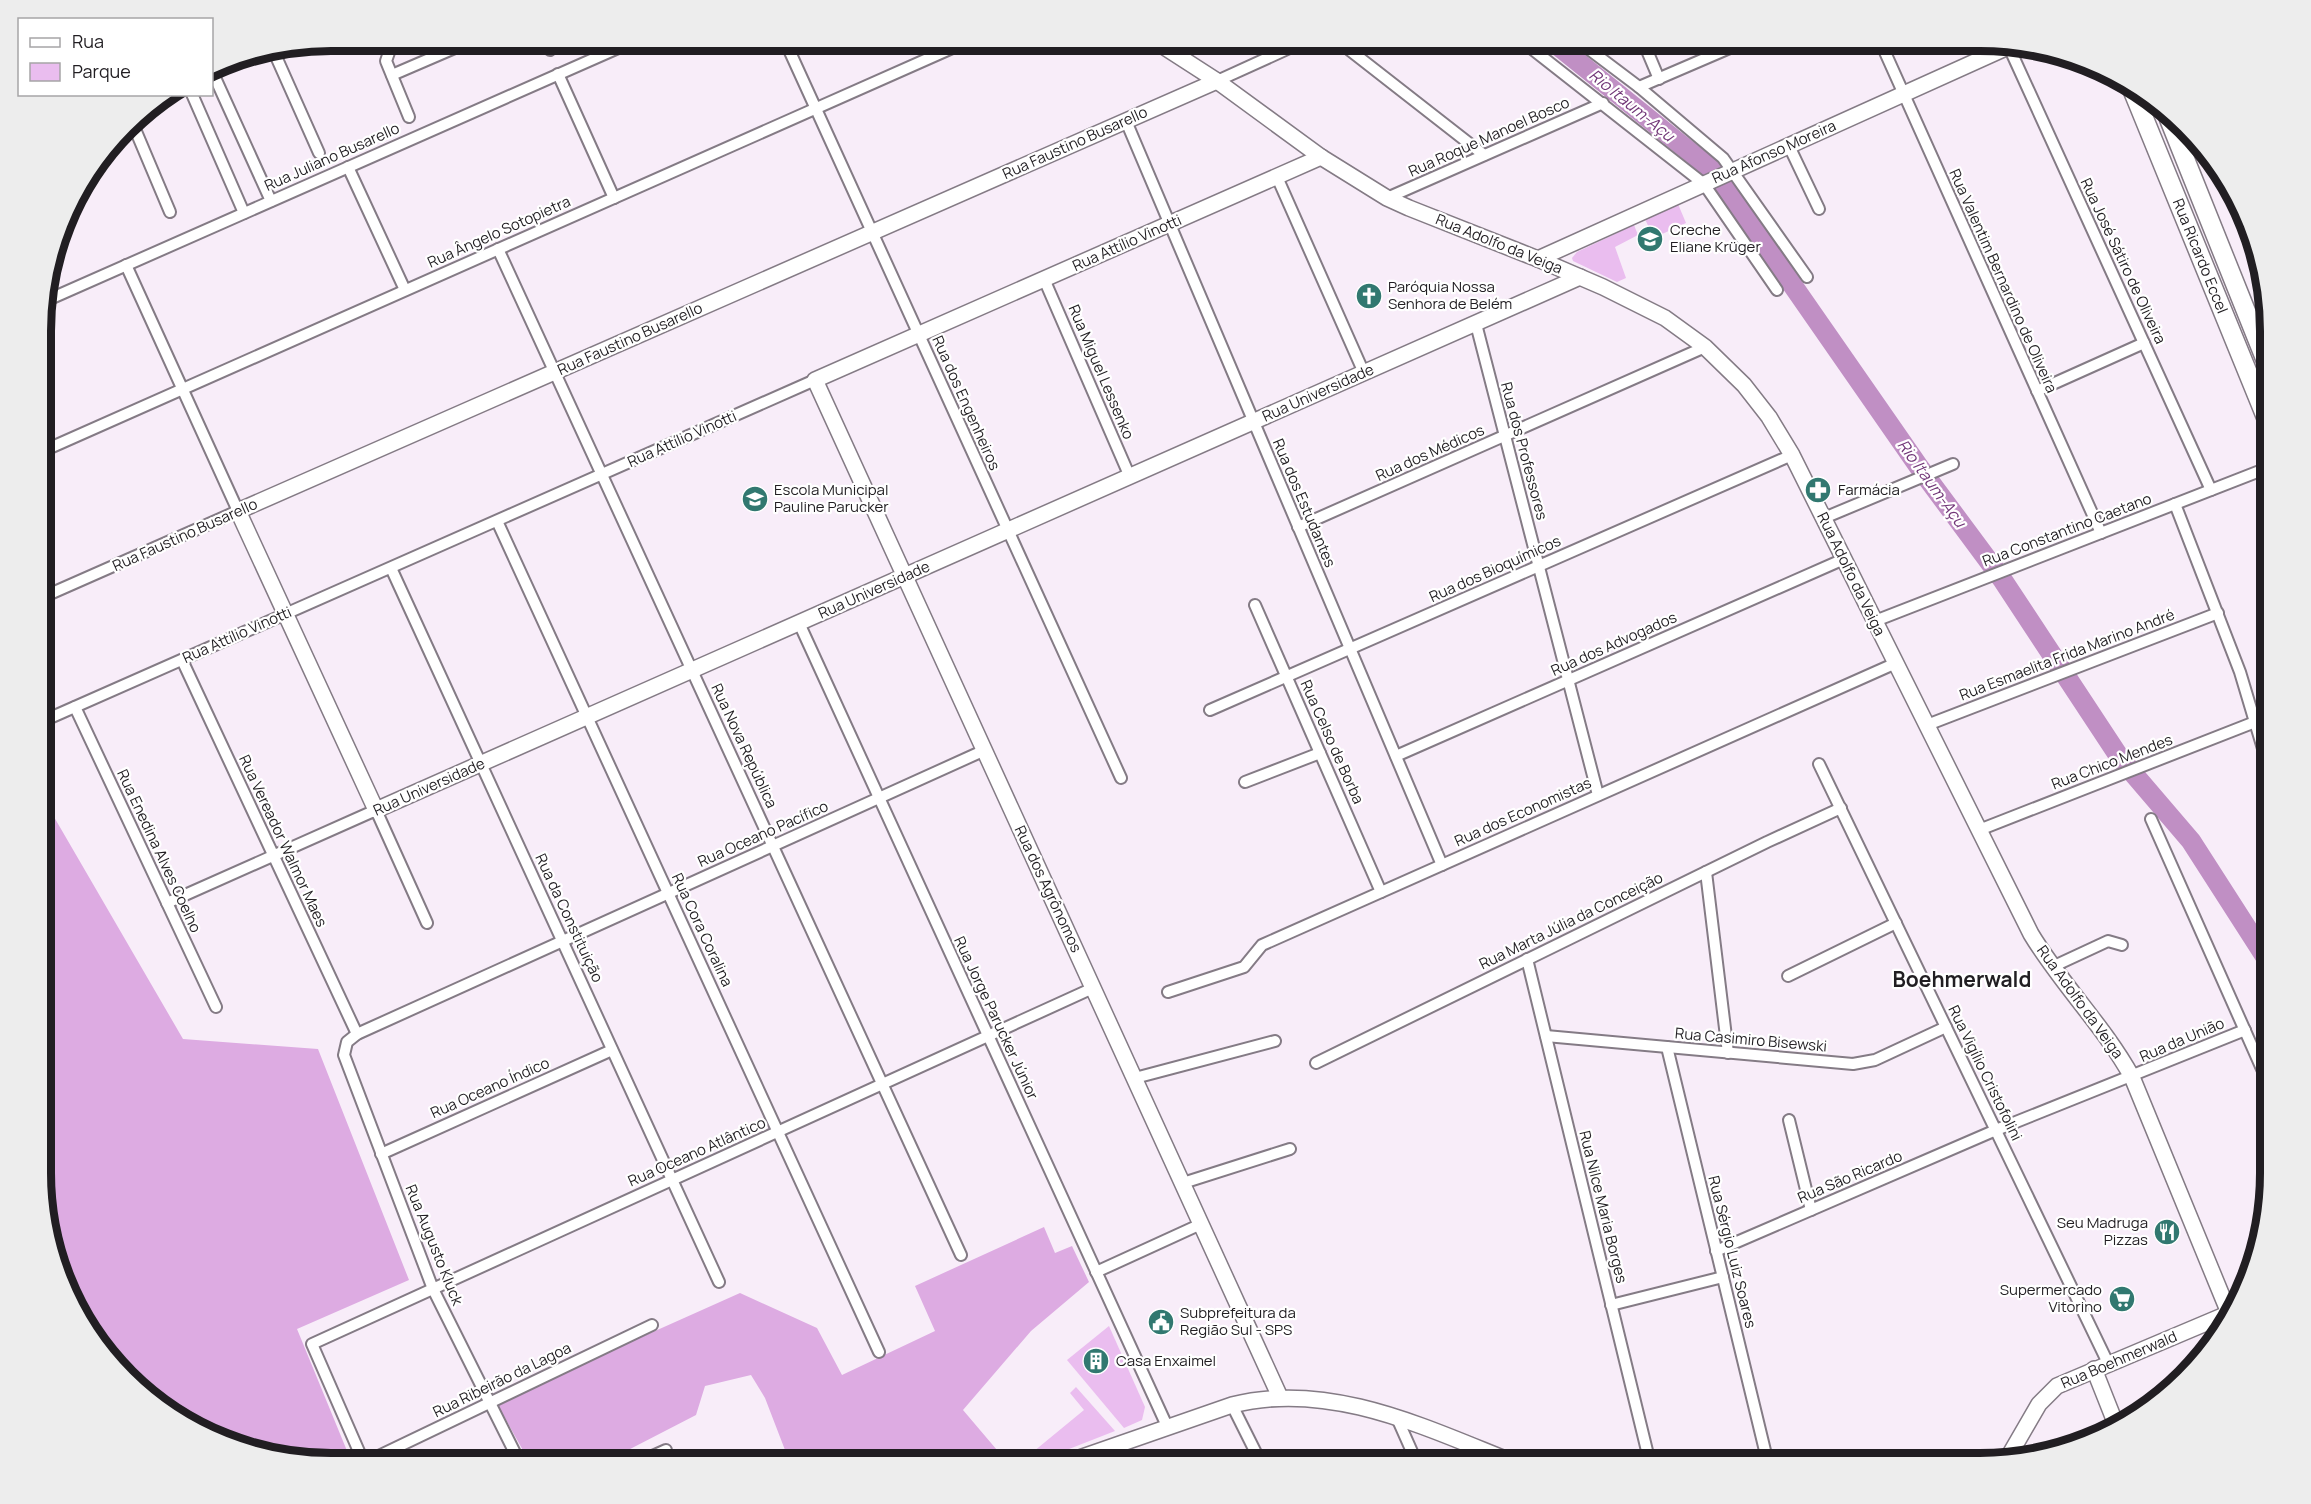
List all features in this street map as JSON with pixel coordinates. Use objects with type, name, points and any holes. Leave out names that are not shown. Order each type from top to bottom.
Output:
[{"type":"main road","name":"Rua Ricardo Eccel","points":[[2136,99],[2260,402]]},
{"type":"main road","name":"Rua Ricardo Eccel","points":[[2173,129],[2260,346]]},
{"type":"street","points":[[389,51],[386,61],[409,117]]},
{"type":"street","points":[[392,75],[446,51]]},
{"type":"street","name":"Rua Juliano Busarello","points":[[53,298],[558,74],[605,51]]},
{"type":"street","name":"Rua dos Engenheiros","points":[[790,51],[1121,778]]},
{"type":"street","name":"Rua Ângelo Sotopietra","points":[[51,446],[943,51]]},
{"type":"street","name":"Rua Adolfo da Veiga","points":[[1172,51],[1321,157],[1387,198],[1580,277],[1665,318],[1705,347],[1757,401],[1792,455],[2018,910],[2052,967],[2115,1048],[2132,1077],[2227,1304]]},
{"type":"street","points":[[1217,81],[1281,51]]},
{"type":"street","points":[[1352,51],[1484,155]]},
{"type":"street","points":[[1536,51],[1603,103],[1718,178],[1807,277]]},
{"type":"street","points":[[1592,51],[1709,144],[1718,178],[1777,290]]},
{"type":"street","points":[[1648,51],[1659,79]]},
{"type":"street","points":[[1639,87],[1721,51]]},
{"type":"street","name":"Rua Valentim Bernardino de Oliveira","points":[[1885,51],[2101,533]]},
{"type":"street","name":"Rua Afonso Moreira","points":[[1538,259],[1996,52]]},
{"type":"street","name":"Rua José Sátiro de Oliveira","points":[[2012,53],[2211,490]]},
{"type":"street","points":[[276,56],[319,153]]},
{"type":"street","points":[[558,74],[614,198]]},
{"type":"street","points":[[215,76],[271,201]]},
{"type":"street","name":"Rua Faustino Busarello","points":[[51,593],[1217,81]]},
{"type":"street","points":[[193,96],[244,213]]},
{"type":"street","name":"Rua Roque Manoel Bosco","points":[[1387,198],[1603,103]]},
{"type":"street","name":"Rua dos Estudantes","points":[[1125,121],[1442,865]]},
{"type":"street","points":[[136,131],[170,212]]},
{"type":"street","points":[[1789,146],[1819,209]]},
{"type":"street","name":"Rua Attílio Vinotti","points":[[51,718],[1321,157]]},
{"type":"street","points":[[348,167],[405,290]]},
{"type":"street","points":[[1277,177],[1364,373]]},
{"type":"street","name":"Rua Nova República","points":[[498,249],[962,1255]]},
{"type":"street","points":[[126,265],[428,922]]},
{"type":"street","name":"Rua Universidade","points":[[167,903],[1580,277]]},
{"type":"street","name":"Rua Miguel Lessenko","points":[[1044,279],[1130,477]]},
{"type":"street","name":"Rua dos Professores","points":[[1476,324],[1598,795]]},
{"type":"street","points":[[2037,391],[2144,343]]},
{"type":"street","name":"Rua dos Médicos","points":[[1298,527],[1705,347]]},
{"type":"street","name":"Rua dos Agrônomos","points":[[815,380],[1280,1397]]},
{"type":"street","name":"Rua dos Bioquímicos","points":[[1210,710],[1792,455]]},
{"type":"street","points":[[1824,518],[1953,464]]},
{"type":"street","name":"Rua Constantino Caetano","points":[[1875,621],[2260,471]]},
{"type":"street","points":[[2175,504],[2218,613],[2260,739]]},
{"type":"street","name":"Rua Cora Coralina","points":[[497,521],[879,1352]]},
{"type":"street","name":"Rua dos Advogados","points":[[1396,756],[1844,558]]},
{"type":"street","name":"Rua da Constituição","points":[[391,568],[719,1282]]},
{"type":"street","name":"Rua Celso de Borba","points":[[1255,605],[1381,892]]},
{"type":"street","name":"Rua Esmaelita Frida Marino André","points":[[1927,725],[2218,613]]},
{"type":"street","name":"Rua Jorge Parucker Júnior","points":[[799,623],[1167,1426]]},
{"type":"street","name":"Rua Vereador Walmor Maes","points":[[182,660],[357,1034]]},
{"type":"street","name":"Rua dos Economistas","points":[[1168,992],[1244,967],[1262,945],[1896,663]]},
{"type":"street","name":"Rua Enedina Alves Coelho","points":[[75,707],[216,1007]]},
{"type":"street","name":"Rua Chico Mendes","points":[[1979,830],[2255,722]]},
{"type":"street","name":"Rua Oceano Pacífico","points":[[357,1034],[985,750]]},
{"type":"street","points":[[1245,782],[1320,753]]},
{"type":"street","name":"Rua Vigílio Cristofolini","points":[[1819,764],[2108,1363]]},
{"type":"street","name":"Rua Marta Júlia da Conceição","points":[[1316,1063],[1841,808]]},
{"type":"street","points":[[2151,819],[2260,1064]]},
{"type":"street","points":[[1706,872],[1728,1053]]},
{"type":"street","points":[[1788,976],[1896,923]]},
{"type":"street","points":[[2052,967],[2108,941],[2122,945]]},
{"type":"street","name":"Rua Nilce Maria Borges","points":[[1527,959],[1648,1453]]},
{"type":"street","name":"Rua Oceano Atlântico","points":[[360,1453],[312,1344],[1093,988]]},
{"type":"street","name":"Rua Casimiro Bisewski","points":[[1546,1036],[1860,1064],[1875,1060],[1946,1027]]},
{"type":"street","name":"Rua da União","points":[[1996,1130],[2245,1030]]},
{"type":"street","name":"Rua Augusto Kluck","points":[[357,1034],[347,1042],[344,1055],[381,1154],[433,1288],[514,1453]]},
{"type":"street","points":[[1135,1078],[1275,1041]]},
{"type":"street","name":"Rua Sérgio Luiz Soares","points":[[1667,1047],[1766,1453]]},
{"type":"street","name":"Rua Oceano Índico","points":[[381,1154],[612,1050]]},
{"type":"street","points":[[1789,1120],[1811,1210]]},
{"type":"street","name":"Rua São Ricardo","points":[[1716,1251],[1996,1130]]},
{"type":"street","points":[[1183,1183],[1290,1149]]},
{"type":"street","points":[[1096,1272],[1201,1224]]},
{"type":"street","points":[[1611,1305],[1723,1277]]},
{"type":"street","name":"Rua Boehmerwald","points":[[2012,1451],[2039,1404],[2049,1392],[2067,1380],[2219,1318]]},
{"type":"street","name":"Rua Ribeirão da Lagoa","points":[[385,1453],[652,1325]]},
{"type":"street","points":[[2094,1369],[2114,1419]]},
{"type":"street","points":[[1093,1453],[1232,1405],[1280,1397],[1343,1403],[1396,1418],[1489,1453]]},
{"type":"street","points":[[1232,1405],[1256,1453]]},
{"type":"street","points":[[1396,1418],[1412,1453]]},
{"type":"street","points":[[659,1453],[666,1450]]},
{"type":"green space","points":[[1678,204],[1686,223],[1660,235],[1656,227],[1650,230],[1645,219]]},
{"type":"green space","points":[[1634,225],[1638,235],[1615,247],[1626,278],[1617,282],[1573,261],[1572,258],[1577,252]]},
{"type":"green space","points":[[1109,1326],[1145,1407],[1142,1420],[1124,1428],[1067,1360]]},
{"type":"green space","points":[[1076,1387],[1115,1431],[1060,1453],[1032,1453],[1084,1410],[1070,1393]]},
{"type":"shaded area","points":[[51,812],[183,1039],[318,1049],[409,1280],[297,1329],[348,1453],[277,1448],[224,1432],[191,1415],[161,1395],[133,1371],[98,1328],[80,1297],[66,1263],[53,1209],[51,1173]]},
{"type":"shaded area","points":[[1044,1227],[1055,1253],[1072,1246],[1089,1282],[1031,1331],[963,1410],[1000,1453],[787,1453],[765,1398],[751,1375],[705,1386],[696,1415],[622,1453],[524,1453],[496,1402],[740,1293],[817,1328],[842,1375],[935,1331],[915,1286]]},
{"type":"waterway","name":"Rio Itaum-Açu","points":[[1564,51],[1710,168],[1919,467],[2002,579],[2120,758],[2191,841],[2260,948]]},
{"type":"place","name":"Creche Eliane Krüger","points":[[1650,239]]},
{"type":"place","name":"Paróquia Nossa Senhora de Belém","points":[[1369,296]]},
{"type":"place","name":"Farmácia","points":[[1818,490]]},
{"type":"place","name":"Escola Municipal Pauline Parucker","points":[[755,499]]},
{"type":"place","name":"Seu Madruga Pizzas","points":[[2167,1232]]},
{"type":"place","name":"Supermercado Vitorino","points":[[2122,1299]]},
{"type":"place","name":"Subprefeitura da Região Sul - SPS","points":[[1161,1322]]},
{"type":"place","name":"Casa Enxaimel","points":[[1096,1361]]},
{"type":"district","name":"Boehmerwald","points":[[1962,980]]}]
